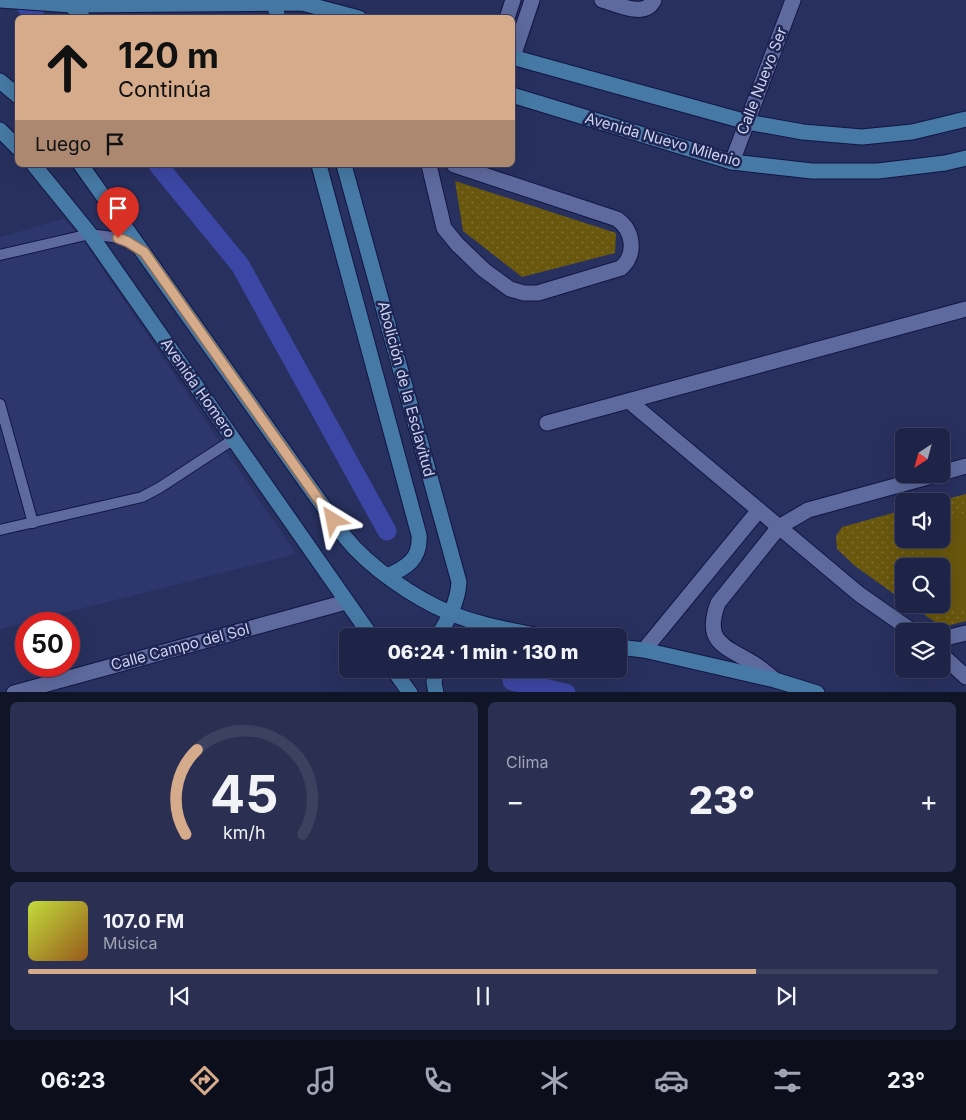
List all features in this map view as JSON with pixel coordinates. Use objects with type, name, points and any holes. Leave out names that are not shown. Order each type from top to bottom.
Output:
[{"type":"street","points":[[1,0],[303,7],[344,15]]},
{"type":"street","points":[[508,15],[513,0]]},
{"type":"street","points":[[515,52],[532,0]]},
{"type":"street","points":[[602,0],[637,10],[648,8],[654,0]]},
{"type":"street","name":"Calle Nuevo Ser","points":[[732,162],[793,0]]},
{"type":"street","points":[[69,2],[81,15]]},
{"type":"street","points":[[515,59],[747,122],[803,132],[862,136],[912,132],[966,119]]},
{"type":"street","points":[[0,81],[15,94]]},
{"type":"street","name":"Avenida Nuevo Milenio","points":[[515,96],[732,162],[812,171],[878,171],[945,163],[966,158]]},
{"type":"street","points":[[0,130],[15,145]]},
{"type":"street","name":"Avenida Homero","points":[[36,167],[90,234],[365,628]]},
{"type":"street","points":[[82,167],[356,551],[387,576],[450,613],[500,628]]},
{"type":"street","points":[[93,181],[97,167]]},
{"type":"street","name":"Abolición de la Esclavitud","points":[[320,167],[420,542],[413,561],[400,571],[387,576]]},
{"type":"street","name":"Abolición de la Esclavitud","points":[[345,167],[459,582],[458,595],[442,628]]},
{"type":"street","points":[[429,167],[444,228],[457,244],[484,270],[510,289],[524,293],[538,293],[621,268],[629,258],[632,251],[628,231],[623,223],[617,219],[460,167]]},
{"type":"street","points":[[547,422],[966,309]]},
{"type":"street","points":[[630,401],[859,594],[901,623]]},
{"type":"street","points":[[950,471],[966,466]]},
{"type":"street","points":[[775,680],[753,663],[725,649],[717,639],[713,616],[718,603],[779,527],[808,510],[907,483]]},
{"type":"street","points":[[644,650],[759,510]]},
{"type":"street","name":"Calle Campo del Sol","points":[[14,692],[346,602]]},
{"type":"street","points":[[950,637],[966,633]]},
{"type":"street","points":[[627,648],[644,650],[775,680],[817,692]]},
{"type":"street","points":[[950,662],[966,677]]},
{"type":"street","points":[[435,678],[436,692]]},
{"type":"street","points":[[401,680],[420,692]]},
{"type":"lane","points":[[0,255],[90,234],[118,238],[144,252]]},
{"type":"lane","points":[[0,404],[32,523]]},
{"type":"lane","points":[[0,530],[142,497],[234,439]]},
{"type":"shaded area","points":[[455,181],[616,233],[615,253],[522,277],[463,231]]},
{"type":"shaded area","points":[[63,219],[80,236],[296,554],[67,612],[15,612],[15,625],[0,629],[0,237]]},
{"type":"shaded area","points":[[966,494],[966,621],[950,625],[950,623],[937,623],[922,613],[950,613],[950,558],[895,558],[895,595],[855,566],[837,549],[836,536],[842,527],[895,512],[895,548],[950,548],[950,498]]},
{"type":"shaded area","points":[[966,515],[966,605],[950,610],[950,558],[925,558],[922,548],[950,548],[950,519]]},
{"type":"waterway","points":[[21,0],[34,15]]},
{"type":"waterway","points":[[160,167],[240,265],[387,531]]},
{"type":"waterway","points":[[512,681],[562,692]]},
{"type":"route","points":[[118,238],[144,252],[333,520]]}]
